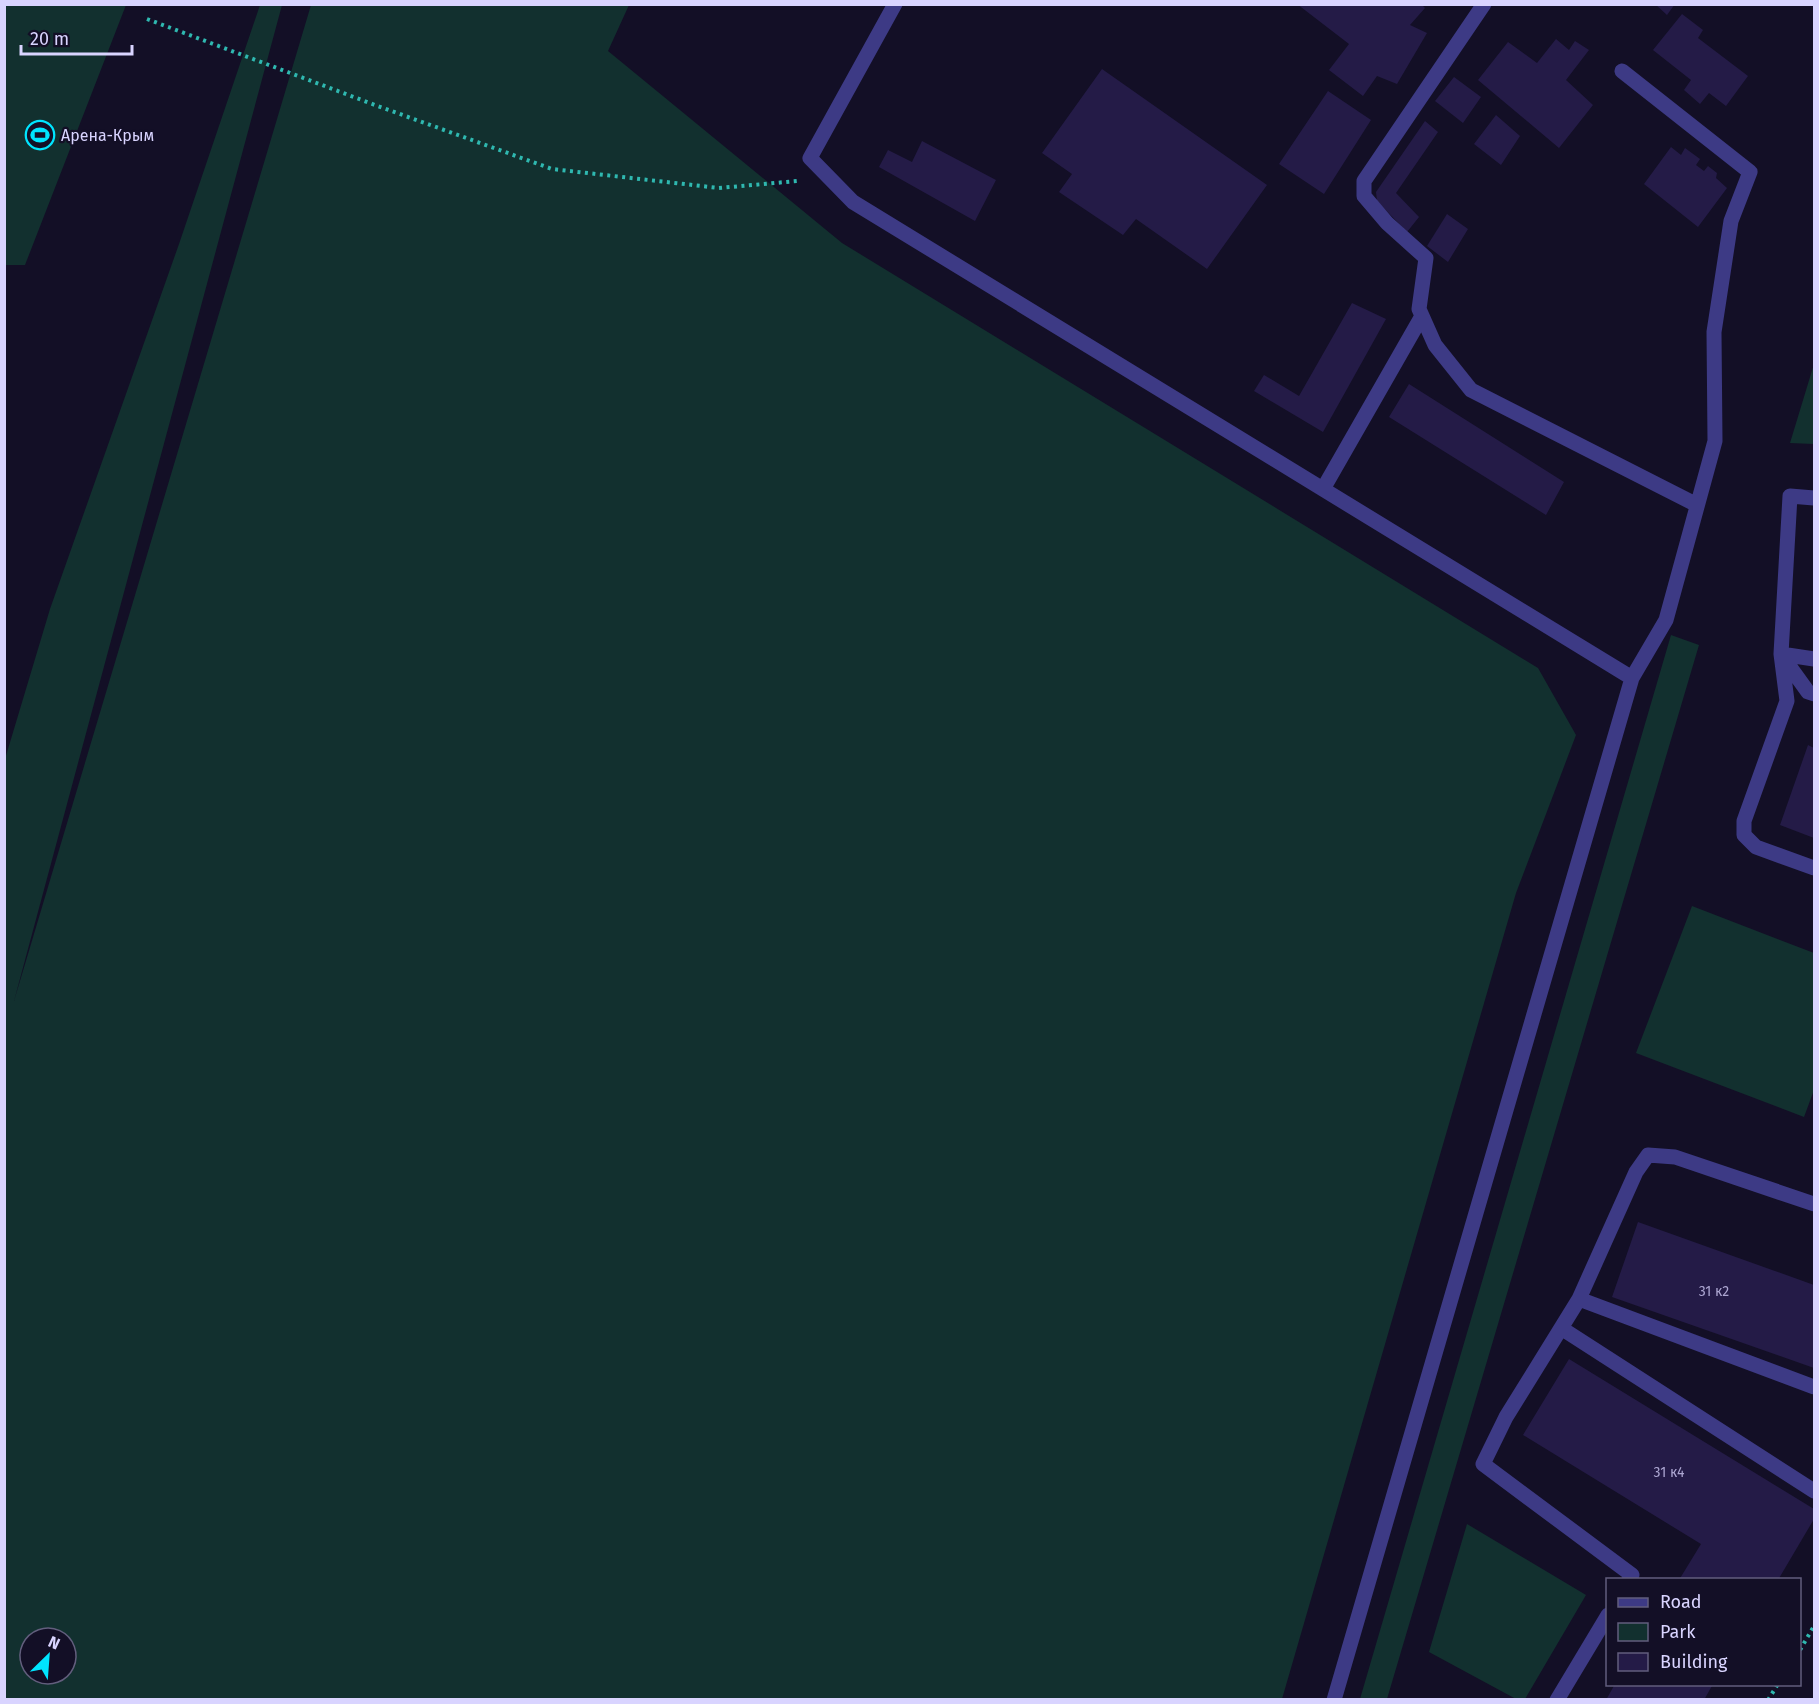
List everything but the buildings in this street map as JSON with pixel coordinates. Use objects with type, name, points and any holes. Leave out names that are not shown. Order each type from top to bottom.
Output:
[{"type":"lane","points":[[895,4],[810,158],[853,202],[1632,678]]},
{"type":"lane","points":[[1484,4],[1364,181],[1364,196],[1387,223],[1426,258],[1419,309],[1435,345],[1471,390],[1697,506]]},
{"type":"lane","points":[[1334,1700],[1632,678],[1666,620],[1715,441],[1714,332],[1731,222],[1750,172],[1622,71]]},
{"type":"lane","points":[[1323,489],[1422,316]]},
{"type":"lane","points":[[1815,498],[1790,496],[1781,654],[1787,701],[1744,821],[1744,835],[1756,847],[1815,868]]},
{"type":"lane","points":[[1781,654],[1815,659]]},
{"type":"lane","points":[[1781,654],[1808,692],[1815,694]]},
{"type":"lane","points":[[1630,1578],[1632,1575],[1483,1464],[1506,1417],[1579,1299],[1636,1172],[1648,1155],[1675,1157],[1815,1204]]},
{"type":"lane","points":[[1579,1299],[1815,1387]]},
{"type":"lane","points":[[1561,1328],[1815,1491]]},
{"type":"lane","points":[[1557,1700],[1606,1618]]},
{"type":"path","points":[[147,19],[375,105],[552,168],[719,188],[831,179]]},
{"type":"path","points":[[1801,1648],[1815,1626]]},
{"type":"path","points":[[1768,1700],[1777,1686]]},
{"type":"green space","name":"Арена-Крым","points":[[5,4],[126,5],[25,265],[5,265]]},
{"type":"green space","points":[[260,5],[282,5],[14,1001],[311,5],[629,5],[608,51],[842,243],[1538,668],[1576,735],[1516,893],[1282,1699],[5,1699],[5,759],[50,609],[179,244]]},
{"type":"green space","points":[[1814,364],[1814,444],[1790,443]]},
{"type":"green space","points":[[1671,635],[1699,645],[1387,1699],[1360,1699]]},
{"type":"green space","points":[[1692,906],[1814,953],[1814,1090],[1804,1117],[1636,1053]]},
{"type":"green space","points":[[1467,1524],[1586,1595],[1525,1699],[1516,1699],[1429,1652]]},
{"type":"place","name":"Арена-Крым","points":[[40,135]]}]
